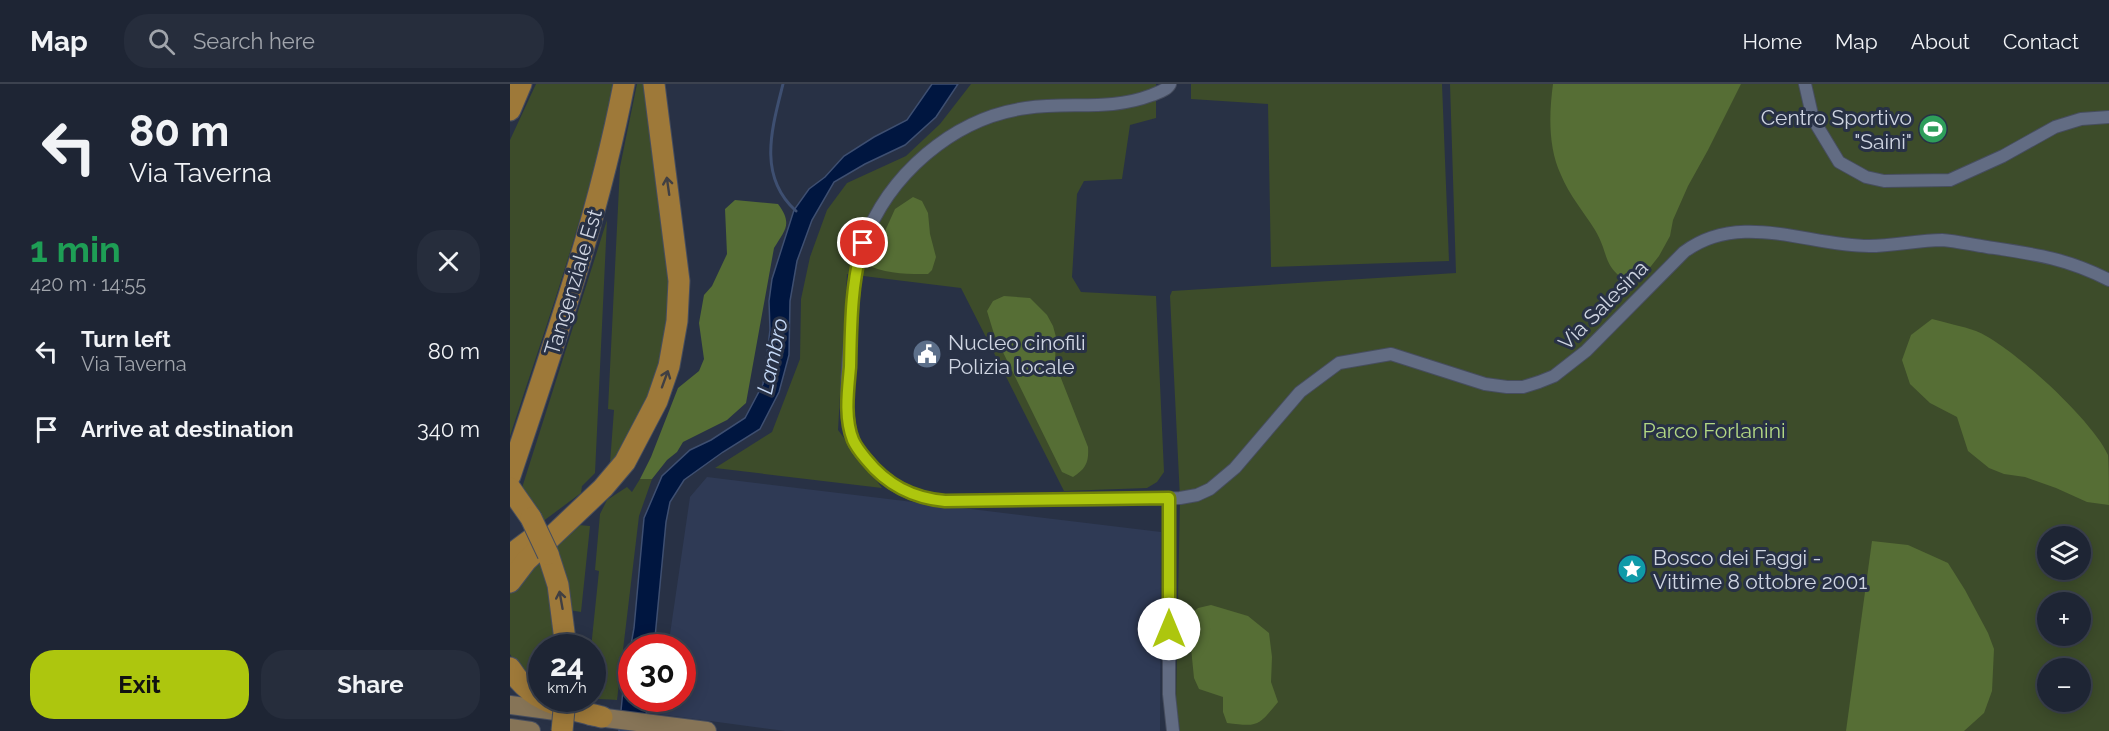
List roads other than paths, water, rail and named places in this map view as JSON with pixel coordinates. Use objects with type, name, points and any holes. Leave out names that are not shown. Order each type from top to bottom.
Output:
[{"type":"highway","points":[[510,110],[521,84]]},
{"type":"highway","name":"Tangenziale Est","points":[[510,476],[585,246],[602,186],[624,84]]},
{"type":"highway","points":[[510,582],[526,561],[603,488],[626,462],[657,401],[669,366],[677,321],[679,281],[654,84]]},
{"type":"highway","points":[[510,555],[580,502],[608,476],[641,432]]},
{"type":"highway","points":[[510,488],[531,518],[548,554],[558,585],[564,634]]},
{"type":"highway","points":[[510,668],[529,690],[544,701],[609,718]]},
{"type":"highway","points":[[562,731],[564,712]]},
{"type":"main road","points":[[510,705],[707,731]]},
{"type":"main road","points":[[510,728],[531,731]]},
{"type":"street","points":[[1805,84],[1813,119],[1839,162],[1866,177],[1884,181],[1950,180],[2003,156],[2055,127],[2081,119],[2109,117]]},
{"type":"street","name":"Via Salesina","points":[[1170,85],[1153,95],[1122,105],[1028,107],[987,117],[947,138],[914,166],[883,203],[872,222],[858,261],[852,307],[848,393],[850,432],[856,447],[889,482],[914,495],[945,501],[1169,498],[1197,495],[1217,484],[1236,468],[1300,392],[1339,363],[1391,354],[1485,384],[1523,387],[1554,376],[1586,351],[1684,252],[1703,240],[1719,235],[1763,231],[1839,244],[1870,246],[1943,240],[2054,258],[2087,269],[2109,280]]},
{"type":"street","points":[[1169,498],[1169,694],[1173,731]]},
{"type":"water","name":"Lambro","points":[[932,84],[958,84],[936,117],[905,145],[834,182],[812,220],[797,261],[790,301],[789,355],[779,392],[760,429],[684,480],[670,502],[655,634],[633,634],[644,518],[662,476],[690,450],[711,440],[745,418],[763,384],[770,330],[769,301],[772,279],[794,210],[809,189],[825,177],[844,156],[907,120]]},
{"type":"water","points":[[621,712],[646,712],[644,731],[619,731]]},
{"type":"waterway","points":[[783,84],[772,134],[772,167],[776,183],[796,211]]},
{"type":"place","name":"Centro Sportivo \"Saini\"","points":[[1933,129]]},
{"type":"place","name":"Nucleo cinofili Polizia locale","points":[[927,354]]},
{"type":"place","name":"Bosco dei Faggi - Vittime 8 ottobre 2001","points":[[1632,569]]},
{"type":"park label","name":"Parco Forlanini","points":[[1714,430]]}]
